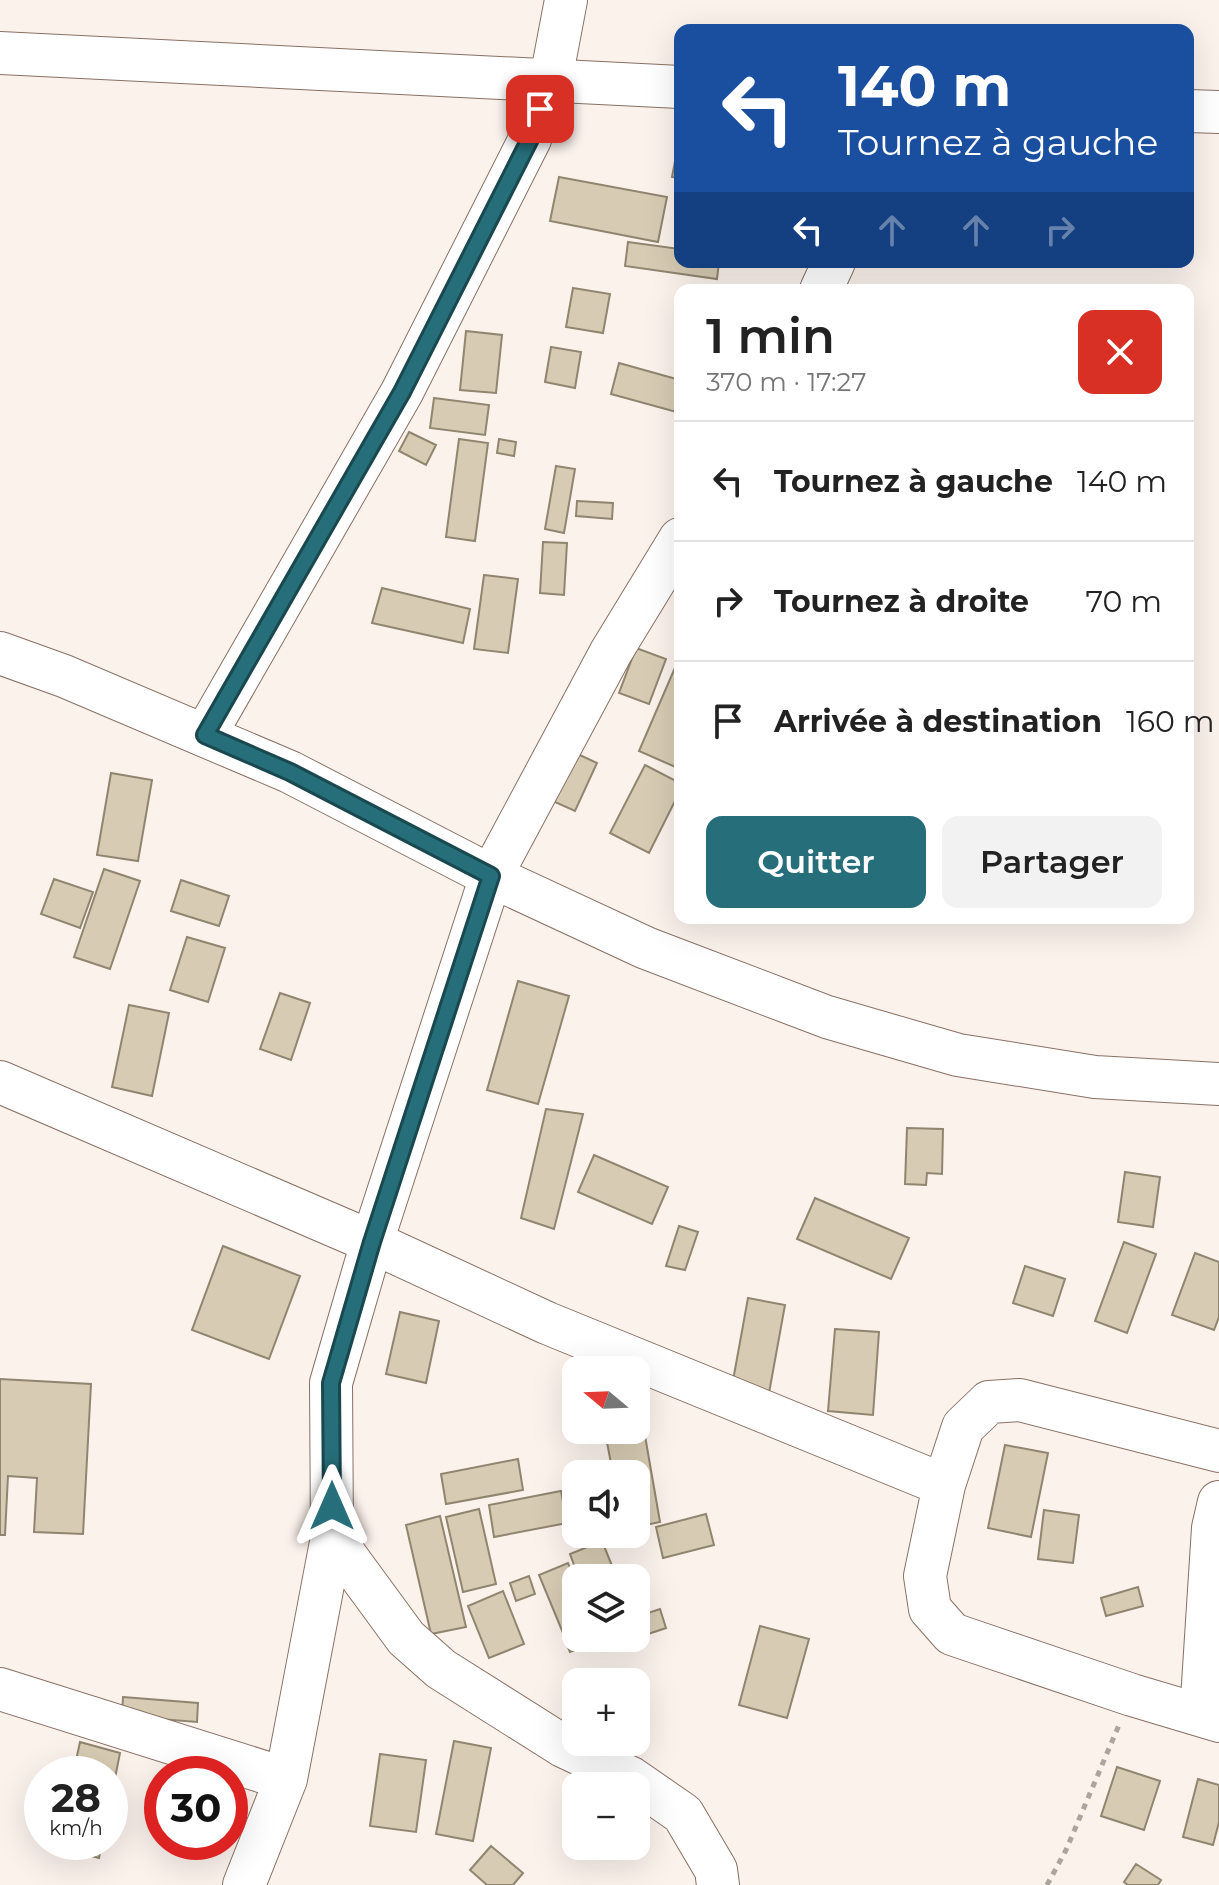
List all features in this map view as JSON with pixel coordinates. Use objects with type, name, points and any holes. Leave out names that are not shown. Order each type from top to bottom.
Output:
[{"type":"street","points":[[205,735],[402,392],[530,139],[551,79],[566,0]]},
{"type":"street","points":[[0,53],[674,87]]},
{"type":"street","points":[[1194,111],[1219,112]]},
{"type":"street","points":[[244,1885],[286,1779],[332,1537],[331,1383],[372,1242],[491,876],[611,652],[674,549]]},
{"type":"street","points":[[0,653],[64,676],[290,772],[491,876],[660,953],[827,1017],[958,1055],[1095,1077],[1219,1084]]},
{"type":"street","points":[[0,1082],[372,1242],[547,1323],[944,1485]]},
{"type":"street","points":[[1219,1451],[1020,1400],[989,1402],[963,1427],[944,1485],[925,1576],[930,1609],[952,1634],[1210,1718],[1213,1528],[1219,1502]]},
{"type":"street","points":[[332,1537],[406,1638],[441,1669],[563,1746],[631,1778],[683,1814],[716,1870],[718,1885]]},
{"type":"street","points":[[0,1689],[286,1779]]},
{"type":"path","points":[[1047,1885],[1066,1850],[1132,1695]]},
{"type":"building","points":[[559,177],[667,197],[658,242],[550,221]]},
{"type":"building","points":[[628,242],[674,248],[674,268],[718,268],[717,279],[625,266]]},
{"type":"building","points":[[573,288],[610,294],[603,333],[566,327]]},
{"type":"building","points":[[466,331],[502,335],[496,393],[460,390]]},
{"type":"building","points":[[551,347],[581,352],[575,388],[545,382]]},
{"type":"building","points":[[619,363],[674,378],[674,411],[611,394]]},
{"type":"building","points":[[434,398],[489,405],[485,435],[430,428]]},
{"type":"building","points":[[409,432],[436,445],[426,465],[399,451]]},
{"type":"building","points":[[459,439],[488,443],[475,541],[446,537]]},
{"type":"building","points":[[499,439],[516,442],[514,456],[497,453]]},
{"type":"building","points":[[556,466],[575,469],[564,533],[545,529]]},
{"type":"building","points":[[577,501],[613,503],[612,519],[576,516]]},
{"type":"building","points":[[543,542],[567,543],[564,595],[540,593]]},
{"type":"building","points":[[484,575],[518,579],[508,653],[474,649]]},
{"type":"building","points":[[382,588],[470,609],[463,643],[372,623]]},
{"type":"building","points":[[636,648],[666,659],[649,704],[619,693]]},
{"type":"building","points":[[674,670],[674,766],[639,751]]},
{"type":"building","points":[[569,750],[597,763],[575,811],[546,798]]},
{"type":"building","points":[[645,765],[674,780],[674,803],[649,853],[610,833]]},
{"type":"building","points":[[111,773],[152,780],[138,861],[97,855]]},
{"type":"building","points":[[104,869],[140,881],[110,969],[74,957]]},
{"type":"building","points":[[54,879],[93,892],[80,928],[41,914]]},
{"type":"building","points":[[181,880],[229,896],[219,926],[171,911]]},
{"type":"building","points":[[187,937],[225,948],[208,1002],[170,990]]},
{"type":"building","points":[[518,981],[569,996],[538,1104],[487,1090]]},
{"type":"building","points":[[280,993],[310,1003],[291,1060],[260,1049]]},
{"type":"building","points":[[129,1005],[169,1013],[152,1096],[112,1087]]},
{"type":"building","points":[[546,1109],[583,1114],[554,1229],[521,1218]]},
{"type":"building","points":[[907,1128],[943,1129],[942,1174],[927,1173],[926,1185],[905,1184]]},
{"type":"building","points":[[594,1155],[668,1187],[652,1224],[578,1192]]},
{"type":"building","points":[[1125,1172],[1160,1177],[1153,1227],[1118,1222]]},
{"type":"building","points":[[815,1198],[909,1238],[891,1279],[797,1239]]},
{"type":"building","points":[[679,1226],[698,1232],[685,1270],[666,1266]]},
{"type":"building","points":[[1124,1242],[1156,1254],[1127,1333],[1095,1321]]},
{"type":"building","points":[[223,1246],[300,1276],[269,1359],[192,1330]]},
{"type":"building","points":[[1195,1253],[1219,1262],[1219,1317],[1214,1330],[1172,1315]]},
{"type":"building","points":[[1025,1266],[1065,1279],[1053,1316],[1013,1303]]},
{"type":"building","points":[[748,1298],[785,1305],[769,1393],[732,1386]]},
{"type":"building","points":[[400,1312],[439,1321],[426,1383],[386,1374]]},
{"type":"building","points":[[835,1329],[879,1332],[873,1415],[828,1411]]},
{"type":"building","points":[[0,1379],[91,1384],[83,1534],[34,1532],[37,1478],[8,1476],[5,1535],[0,1535]]},
{"type":"building","points":[[607,1444],[646,1444],[649,1460],[610,1460]]},
{"type":"building","points":[[1005,1445],[1048,1453],[1031,1537],[988,1528]]},
{"type":"building","points":[[518,1459],[523,1490],[446,1504],[441,1474]]},
{"type":"building","points":[[650,1464],[660,1522],[650,1524]]},
{"type":"building","points":[[561,1491],[562,1524],[494,1537],[489,1505]]},
{"type":"building","points":[[479,1509],[496,1584],[463,1592],[446,1517]]},
{"type":"building","points":[[1044,1510],[1079,1515],[1073,1563],[1038,1559]]},
{"type":"building","points":[[706,1514],[714,1545],[663,1558],[656,1527]]},
{"type":"building","points":[[440,1516],[466,1627],[431,1634],[406,1525]]},
{"type":"building","points":[[585,1548],[605,1548],[611,1564],[574,1564],[570,1554]]},
{"type":"building","points":[[562,1565],[562,1631],[539,1575]]},
{"type":"building","points":[[529,1576],[535,1594],[516,1601],[510,1583]]},
{"type":"building","points":[[1138,1587],[1143,1606],[1106,1616],[1101,1598]]},
{"type":"building","points":[[503,1591],[524,1644],[489,1658],[468,1606]]},
{"type":"building","points":[[660,1609],[666,1628],[650,1633],[650,1612]]},
{"type":"building","points":[[760,1626],[809,1639],[787,1718],[739,1705]]},
{"type":"building","points":[[123,1697],[198,1703],[197,1722],[122,1716]]},
{"type":"building","points":[[454,1741],[491,1748],[473,1841],[436,1834]]},
{"type":"building","points":[[80,1742],[120,1753],[119,1756],[77,1756]]},
{"type":"building","points":[[380,1754],[426,1760],[416,1832],[370,1826]]},
{"type":"building","points":[[1117,1767],[1160,1781],[1144,1830],[1101,1816]]},
{"type":"building","points":[[1198,1779],[1219,1785],[1219,1822],[1213,1845],[1183,1837]]},
{"type":"building","points":[[491,1846],[523,1873],[513,1885],[487,1885],[470,1870]]},
{"type":"building","points":[[1136,1864],[1161,1880],[1158,1885],[1128,1885],[1124,1882]]},
{"type":"route","points":[[332,1506],[331,1383],[372,1242],[491,876],[290,772],[205,735],[402,392],[530,139],[540,109]]}]
